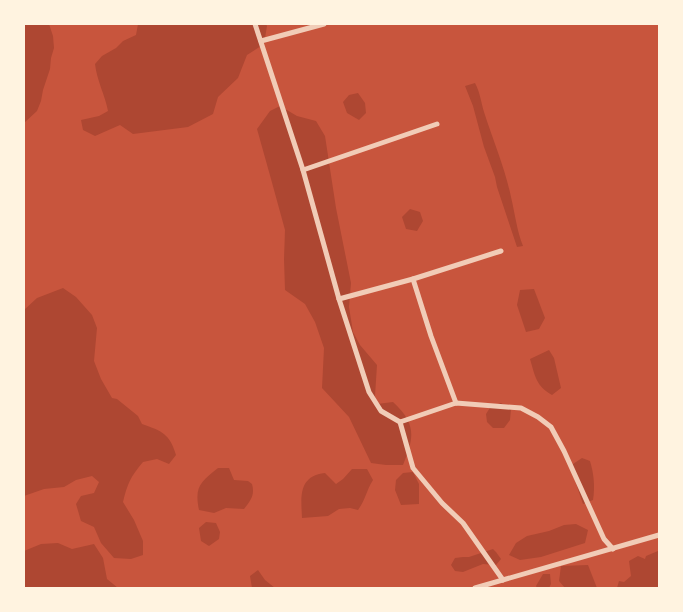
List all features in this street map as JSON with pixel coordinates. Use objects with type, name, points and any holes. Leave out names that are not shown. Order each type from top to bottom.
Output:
[{"type":"street","points":[[256,24],[303,170],[339,299],[369,392],[381,411],[400,422],[413,468],[442,504],[463,523],[504,580]]},
{"type":"street","points":[[261,41],[324,24]]},
{"type":"street","points":[[303,170],[437,124]]},
{"type":"street","points":[[339,299],[501,251]]},
{"type":"street","points":[[413,278],[431,336],[456,403]]},
{"type":"street","points":[[400,422],[456,403],[521,408],[538,417],[551,427],[604,539],[612,549]]},
{"type":"street","points":[[475,588],[659,535]]},
{"type":"shaded area","points":[[24,24],[49,24],[54,48],[50,69],[37,111],[24,123]]},
{"type":"shaded area","points":[[138,24],[266,24],[267,26],[264,44],[247,55],[238,78],[218,97],[213,114],[188,127],[133,134],[120,125],[95,136],[83,130],[81,120],[99,116],[108,111],[95,64],[102,56],[116,48],[123,41],[136,35]]},
{"type":"shaded area","points":[[475,83],[506,175],[523,246],[517,247],[465,86]]},
{"type":"shaded area","points":[[358,93],[365,103],[366,113],[359,120],[347,113],[343,102],[349,95]]},
{"type":"shaded area","points":[[280,106],[297,116],[316,121],[325,136],[336,208],[351,283],[349,307],[353,332],[360,345],[377,365],[375,396],[377,404],[393,402],[410,424],[411,439],[403,465],[371,463],[349,417],[322,388],[324,348],[315,322],[305,304],[285,290],[285,230],[257,129],[270,111]]},
{"type":"shaded area","points":[[410,209],[420,212],[423,221],[417,231],[406,229],[402,217]]},
{"type":"shaded area","points":[[63,288],[76,297],[92,315],[97,328],[94,361],[101,379],[112,398],[117,399],[138,416],[142,424],[164,434],[171,442],[176,455],[169,464],[157,459],[143,462],[132,476],[128,485],[123,502],[134,520],[143,541],[143,555],[131,559],[114,558],[101,543],[94,527],[81,521],[76,504],[81,496],[94,493],[99,482],[92,476],[76,480],[64,487],[44,489],[24,496],[24,310],[37,298]]},
{"type":"shaded area","points":[[534,289],[545,318],[539,329],[526,332],[517,305],[520,290]]},
{"type":"shaded area","points":[[549,350],[554,358],[561,388],[552,395],[539,384],[530,359]]},
{"type":"shaded area","points":[[501,403],[511,409],[510,420],[504,428],[493,428],[487,422],[486,414],[491,406]]},
{"type":"shaded area","points":[[582,458],[590,461],[594,485],[593,500],[583,504],[573,475],[573,464]]},
{"type":"shaded area","points":[[218,468],[229,468],[234,480],[248,481],[252,484],[252,497],[244,509],[226,508],[214,513],[199,510],[197,495],[200,485]]},
{"type":"shaded area","points":[[352,469],[367,469],[373,480],[358,510],[350,508],[339,509],[328,516],[302,518],[301,503],[303,489],[310,478],[325,473],[336,484]]},
{"type":"shaded area","points":[[413,472],[419,484],[419,504],[401,505],[395,490],[396,480],[403,473]]},
{"type":"shaded area","points":[[206,522],[216,523],[220,532],[219,539],[209,546],[201,541],[199,528]]},
{"type":"shaded area","points":[[576,524],[588,530],[585,543],[541,557],[520,560],[509,555],[516,543],[527,536],[564,525]]},
{"type":"shaded area","points":[[58,543],[72,549],[94,544],[103,558],[107,579],[118,588],[24,588],[24,551],[41,544]]},
{"type":"shaded area","points":[[493,549],[501,559],[496,565],[483,564],[463,572],[455,571],[451,565],[455,558],[469,557]]},
{"type":"shaded area","points":[[659,551],[659,588],[617,588],[619,581],[624,582],[631,576],[629,561],[638,556],[645,559],[646,556]]},
{"type":"shaded area","points":[[588,565],[597,588],[565,588],[559,581],[561,566]]},
{"type":"shaded area","points":[[258,570],[265,580],[275,588],[252,588],[250,576]]},
{"type":"shaded area","points":[[543,574],[550,574],[551,584],[549,588],[537,588],[536,586]]}]
